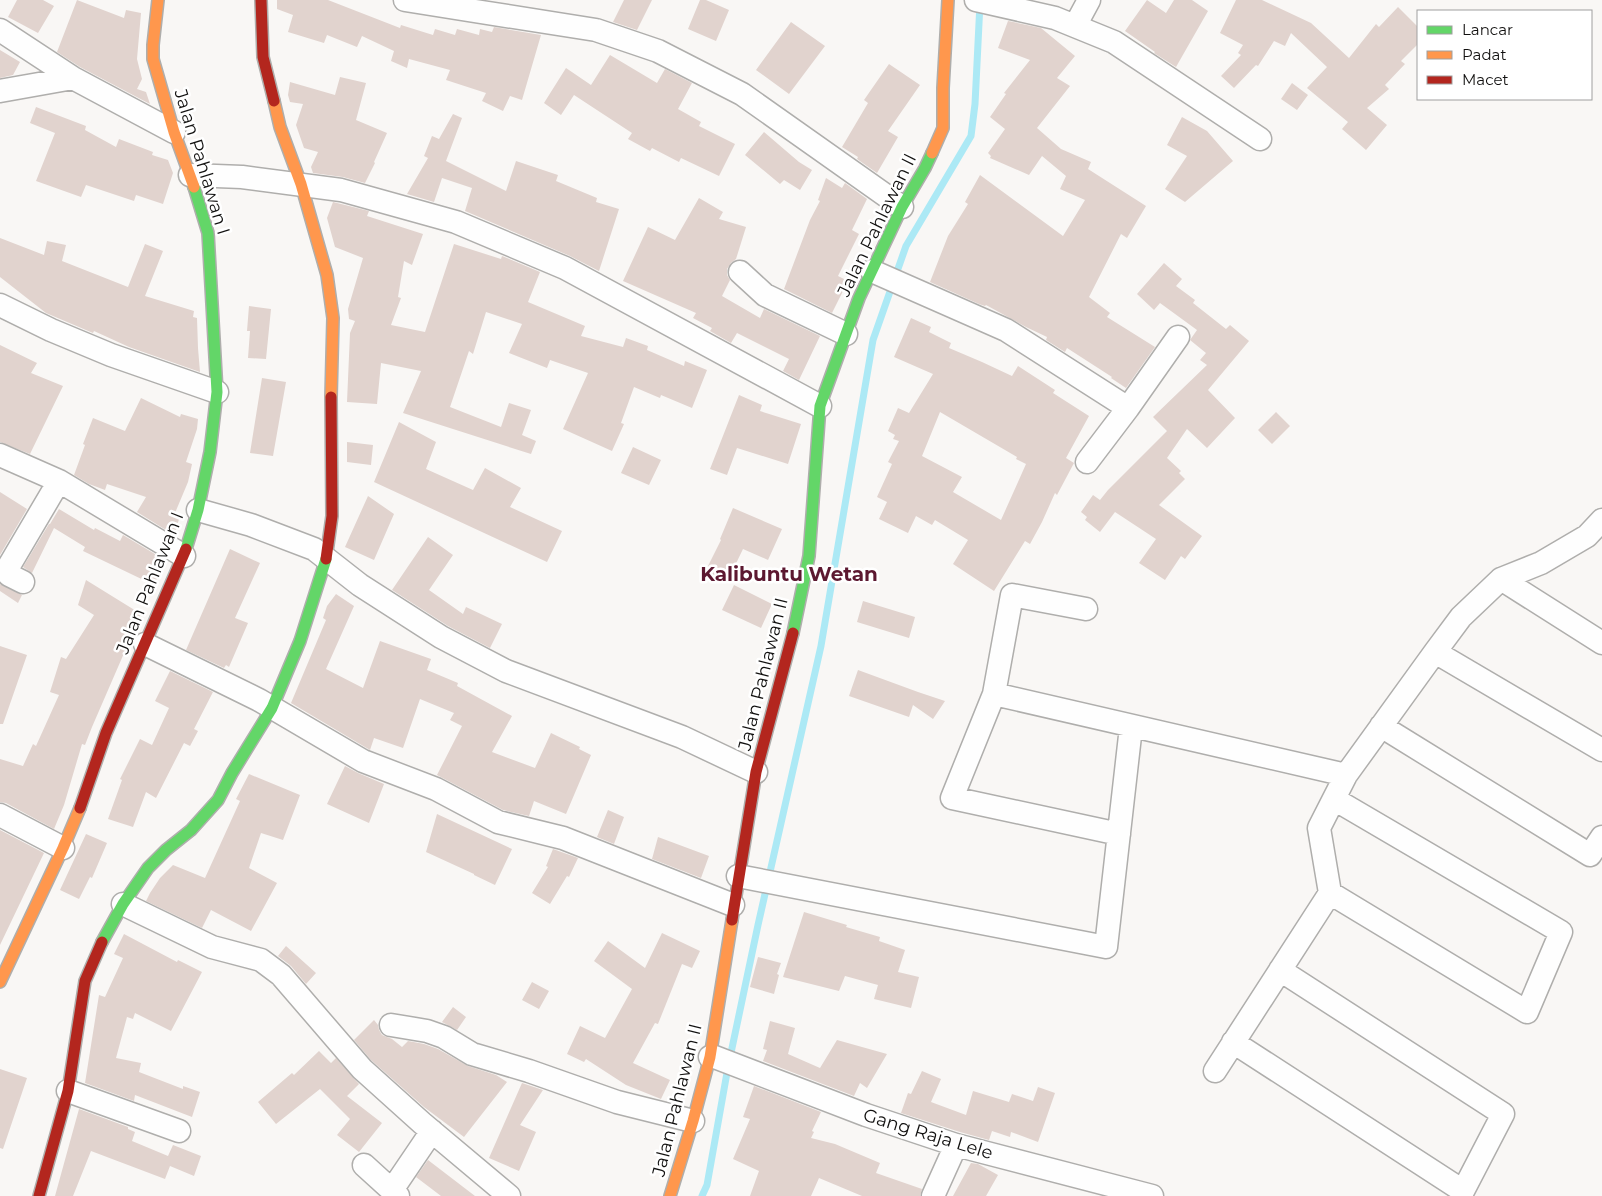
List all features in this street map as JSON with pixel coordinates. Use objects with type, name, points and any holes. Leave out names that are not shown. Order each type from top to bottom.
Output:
[{"type":"street","name":"Jalan Pahlawan I","points":[[0,982],[63,848],[83,801],[106,733],[167,590],[184,556],[198,510],[210,452],[217,392],[208,232],[174,132],[153,59],[158,0]]},
{"type":"street","points":[[39,1196],[68,1091],[85,981],[104,937],[148,868],[166,850],[191,830],[218,800],[300,641],[320,553],[332,516],[331,403],[333,318],[327,275],[294,183],[263,57],[262,0]]},
{"type":"street","points":[[404,0],[596,30],[658,51],[742,94],[902,207]]},
{"type":"street","name":"Jalan Pahlawan II","points":[[670,1196],[711,1057],[733,905],[756,772],[796,622],[809,556],[820,406],[859,298],[878,273],[902,207],[925,168],[944,128],[943,88],[948,0]]},
{"type":"street","points":[[1075,26],[1089,0]]},
{"type":"street","points":[[985,2],[1055,18],[1114,42],[1260,139]]},
{"type":"street","points":[[0,30],[73,78],[174,132]]},
{"type":"street","points":[[0,91],[73,78]]},
{"type":"street","points":[[190,175],[242,177],[341,190],[456,222],[565,268],[820,406]]},
{"type":"street","points":[[740,272],[765,295],[846,334]]},
{"type":"street","points":[[878,273],[1006,330],[1128,408]]},
{"type":"street","points":[[0,305],[51,330],[111,355],[217,392]]},
{"type":"street","points":[[1087,462],[1178,337]]},
{"type":"street","points":[[0,455],[60,482],[184,556]]},
{"type":"street","points":[[23,582],[9,575],[6,570],[60,482]]},
{"type":"street","points":[[198,510],[251,525],[320,553],[360,585],[441,637],[506,671],[682,737],[756,772]]},
{"type":"street","points":[[1215,1071],[1330,893],[1319,828],[1346,775],[1461,617],[1501,579],[1540,564],[1587,536],[1602,520]]},
{"type":"street","points":[[1501,579],[1602,643]]},
{"type":"street","points":[[1086,609],[1012,596],[994,694],[952,798],[1119,834]]},
{"type":"street","points":[[145,644],[266,704],[363,761],[436,789],[498,822],[563,838],[733,905]]},
{"type":"street","points":[[1435,652],[1602,750]]},
{"type":"street","points":[[994,694],[1346,775]]},
{"type":"street","points":[[738,876],[1106,947],[1132,726]]},
{"type":"street","points":[[1381,726],[1590,855],[1602,837]]},
{"type":"street","points":[[1330,893],[1527,1012],[1561,932],[1334,799]]},
{"type":"street","points":[[0,815],[63,848]]},
{"type":"street","points":[[124,904],[212,947],[261,960],[281,975],[362,1069],[509,1196]]},
{"type":"street","points":[[1233,1042],[1463,1190],[1503,1114],[1280,970]]},
{"type":"street","points":[[391,1025],[426,1031],[444,1037],[472,1054],[617,1102],[693,1121]]},
{"type":"street","name":"Gang Raja Lele","points":[[711,1057],[866,1115],[956,1145],[1152,1196]]},
{"type":"street","points":[[68,1091],[179,1131]]},
{"type":"street","points":[[364,1165],[395,1193],[432,1131]]},
{"type":"street","points":[[933,1196],[956,1145]]},
{"type":"building","points":[[17,0],[43,0],[54,6],[38,33],[8,17]]},
{"type":"building","points":[[77,0],[124,18],[126,10],[141,13],[137,59],[142,79],[137,89],[146,92],[150,104],[80,67],[57,52]]},
{"type":"building","points":[[277,0],[328,0],[400,28],[401,25],[433,35],[435,29],[455,35],[457,29],[479,35],[480,29],[492,32],[494,27],[541,35],[522,100],[510,96],[503,111],[482,101],[486,93],[446,80],[450,70],[409,59],[407,68],[391,61],[394,51],[362,36],[357,47],[327,35],[324,43],[288,32],[293,15],[277,9]]},
{"type":"building","points":[[624,0],[652,0],[637,30],[613,22]]},
{"type":"building","points":[[700,0],[706,0],[729,10],[716,41],[688,29]]},
{"type":"building","points":[[1147,0],[1166,13],[1174,0],[1192,0],[1208,11],[1176,67],[1125,31]]},
{"type":"building","points":[[1236,0],[1262,0],[1311,23],[1349,58],[1376,24],[1379,27],[1398,7],[1417,26],[1417,45],[1401,61],[1405,64],[1385,85],[1389,89],[1367,108],[1387,125],[1366,150],[1342,129],[1348,122],[1307,88],[1327,67],[1291,33],[1285,46],[1274,41],[1258,66],[1256,65],[1234,88],[1221,76],[1241,55],[1238,53],[1243,45],[1220,33]]},
{"type":"building","points":[[1008,21],[1041,28],[1075,56],[1057,78],[1070,86],[1037,128],[1061,149],[1091,162],[1088,169],[1146,206],[1127,238],[1121,234],[1089,297],[1110,313],[1107,317],[1155,347],[1126,388],[1067,348],[1065,352],[1046,340],[1047,337],[986,305],[979,304],[930,282],[948,236],[968,204],[965,202],[980,175],[1063,236],[1085,200],[1060,189],[1066,176],[1042,156],[1029,175],[990,158],[991,156],[988,153],[1005,129],[990,117],[1006,94],[1004,93],[1030,60],[998,48]]},
{"type":"building","points":[[791,22],[825,46],[789,94],[756,70]]},
{"type":"building","points":[[0,50],[20,62],[13,75],[0,78]]},
{"type":"building","points":[[610,55],[657,83],[665,69],[692,83],[678,109],[701,122],[699,126],[735,144],[719,176],[681,158],[679,162],[652,148],[650,151],[628,139],[632,133],[574,95],[561,115],[544,103],[566,68],[591,85]]},
{"type":"building","points":[[889,64],[920,85],[888,131],[898,137],[877,173],[857,159],[858,157],[842,147],[868,103],[864,100]]},
{"type":"building","points":[[340,77],[366,83],[356,120],[387,133],[365,183],[343,177],[313,173],[311,167],[318,152],[304,148],[296,125],[303,104],[290,102],[288,95],[290,82],[335,95]]},
{"type":"building","points":[[1292,83],[1308,95],[1297,110],[1281,99]]},
{"type":"building","points":[[36,107],[86,126],[85,130],[116,147],[119,139],[153,152],[152,155],[168,160],[173,173],[163,204],[136,195],[134,201],[86,185],[81,197],[36,181],[55,133],[30,123]]},
{"type":"building","points":[[453,114],[462,118],[446,161],[506,191],[516,161],[558,175],[556,181],[597,198],[596,202],[619,209],[599,271],[570,256],[465,211],[472,188],[442,178],[434,202],[407,194],[428,158],[424,156],[432,136],[439,139]]},
{"type":"building","points":[[1182,117],[1207,131],[1233,161],[1185,202],[1165,189],[1187,156],[1167,145]]},
{"type":"building","points":[[764,132],[799,162],[812,170],[800,190],[784,180],[780,184],[745,155]]},
{"type":"building","points":[[826,178],[842,188],[845,183],[867,199],[852,230],[859,234],[838,276],[848,281],[832,313],[784,289],[810,220],[820,201],[818,200]]},
{"type":"building","points":[[699,198],[723,212],[719,219],[746,227],[736,259],[727,269],[727,275],[730,280],[722,296],[760,318],[764,309],[820,336],[799,380],[783,371],[789,359],[737,333],[731,343],[710,331],[712,328],[693,318],[696,313],[623,281],[648,227],[675,240]]},
{"type":"building","points":[[333,202],[369,211],[367,216],[423,234],[412,265],[404,261],[398,297],[401,298],[391,325],[425,332],[454,244],[501,259],[502,256],[540,272],[528,302],[585,326],[581,336],[623,347],[626,338],[648,346],[647,350],[684,366],[685,361],[707,370],[692,408],[661,395],[660,398],[634,387],[621,423],[624,424],[612,451],[563,429],[588,373],[550,360],[547,368],[509,353],[522,324],[486,312],[473,354],[469,351],[450,407],[501,427],[509,403],[531,410],[522,435],[536,441],[531,454],[403,413],[421,371],[381,363],[377,404],[347,402],[350,333],[355,321],[349,319],[348,309],[363,258],[335,247],[327,218]]},
{"type":"building","points":[[0,238],[44,255],[47,241],[66,245],[62,261],[128,287],[145,244],[163,251],[145,296],[194,311],[193,317],[197,318],[200,372],[129,347],[94,331],[93,333],[46,313],[0,277]]},
{"type":"building","points":[[1164,263],[1182,279],[1176,286],[1195,300],[1193,303],[1226,329],[1230,325],[1249,341],[1208,390],[1235,418],[1207,448],[1187,429],[1167,458],[1181,471],[1179,473],[1185,479],[1159,505],[1202,536],[1185,559],[1181,556],[1165,580],[1139,563],[1156,539],[1115,512],[1100,532],[1085,520],[1087,517],[1081,512],[1093,495],[1100,500],[1167,431],[1153,417],[1207,365],[1200,360],[1206,353],[1190,340],[1197,330],[1160,303],[1154,310],[1137,294]]},
{"type":"building","points":[[249,306],[271,309],[266,359],[248,358],[250,331],[247,331]]},
{"type":"building","points":[[911,318],[931,327],[929,332],[951,343],[949,348],[1012,376],[1018,366],[1055,390],[1053,393],[1089,416],[1066,458],[1074,463],[1057,495],[1055,493],[1030,544],[1025,541],[994,591],[953,564],[968,540],[935,520],[932,525],[916,516],[908,533],[879,519],[887,502],[877,497],[892,464],[888,462],[899,441],[893,439],[895,435],[888,431],[898,408],[909,413],[933,374],[894,357]],"holes":[[[940,412],[1017,457],[1016,459],[1026,464],[1001,520],[953,492],[962,477],[922,456]]]},
{"type":"building","points":[[0,345],[37,363],[31,373],[63,386],[30,454],[0,442]]},
{"type":"building","points":[[262,378],[286,382],[273,456],[250,453]]},
{"type":"building","points":[[739,395],[762,405],[760,411],[801,424],[788,464],[737,448],[727,475],[710,469]]},
{"type":"building","points":[[141,398],[180,417],[181,414],[198,419],[197,429],[186,462],[192,464],[188,482],[175,513],[180,516],[174,535],[137,512],[146,497],[107,484],[105,490],[89,484],[74,475],[93,418],[125,431]]},
{"type":"building","points":[[1276,412],[1290,426],[1272,444],[1258,430]]},
{"type":"building","points":[[399,422],[436,442],[426,469],[473,490],[485,468],[521,488],[510,507],[562,531],[547,562],[374,482]]},
{"type":"building","points":[[347,442],[373,445],[371,465],[347,462]]},
{"type":"building","points":[[633,447],[661,460],[649,485],[621,473]]},
{"type":"building","points":[[0,492],[27,509],[0,555]]},
{"type":"building","points":[[368,496],[394,514],[374,560],[345,547]]},
{"type":"building","points":[[733,508],[782,529],[768,560],[743,549],[727,582],[705,572],[721,540]]},
{"type":"building","points":[[59,509],[94,530],[95,528],[120,541],[123,535],[165,560],[154,585],[83,551],[85,547],[54,528],[32,573],[23,567]]},
{"type":"building","points":[[428,537],[453,555],[429,590],[463,614],[466,607],[502,624],[490,648],[448,626],[392,590]]},
{"type":"building","points":[[230,549],[260,563],[235,618],[248,623],[229,667],[226,665],[224,668],[186,650]]},
{"type":"building","points":[[86,580],[141,614],[85,745],[82,744],[64,805],[54,829],[6,803],[0,802],[0,759],[23,766],[33,744],[36,746],[59,695],[50,692],[61,657],[66,659],[94,615],[78,605]]},
{"type":"building","points":[[0,584],[22,595],[18,603],[0,591]]},
{"type":"building","points":[[734,585],[772,604],[761,628],[722,610]]},
{"type":"building","points":[[336,594],[354,606],[326,669],[363,688],[380,641],[431,659],[427,670],[458,683],[457,686],[512,716],[492,752],[535,768],[551,733],[580,747],[579,749],[591,755],[566,814],[534,801],[529,816],[503,810],[437,775],[462,726],[450,720],[454,713],[420,699],[403,748],[374,738],[370,750],[291,703],[326,620],[323,618],[327,606]]},
{"type":"building","points":[[863,601],[915,617],[909,638],[857,622]]},
{"type":"building","points":[[0,646],[27,655],[3,724],[0,724]]},
{"type":"building","points":[[858,670],[945,701],[933,719],[913,705],[909,717],[849,696]]},
{"type":"building","points":[[170,671],[213,692],[194,729],[198,731],[190,746],[184,743],[156,798],[146,792],[133,827],[108,819],[122,780],[120,779],[140,739],[152,745],[169,708],[155,701]]},
{"type":"building","points":[[345,766],[384,784],[369,823],[327,804]]},
{"type":"building","points":[[249,774],[300,795],[283,840],[261,833],[249,868],[277,883],[251,931],[211,910],[202,928],[146,901],[160,878],[173,865],[205,878],[240,801],[236,799]]},
{"type":"building","points":[[608,810],[624,817],[614,844],[597,837]]},
{"type":"building","points":[[437,814],[512,849],[495,885],[426,852]]},
{"type":"building","points":[[0,830],[44,853],[0,945]]},
{"type":"building","points":[[86,834],[107,843],[92,878],[90,877],[79,899],[60,890]]},
{"type":"building","points":[[658,837],[709,856],[701,878],[652,859]]},
{"type":"building","points":[[553,849],[578,858],[569,877],[567,876],[550,904],[532,893],[548,867],[546,866]]},
{"type":"building","points":[[804,912],[880,937],[879,941],[905,950],[898,972],[919,977],[911,1008],[874,999],[878,985],[845,976],[839,991],[783,977]]},
{"type":"building","points":[[662,933],[700,951],[692,968],[682,964],[658,1024],[655,1023],[633,1063],[670,1080],[661,1099],[626,1085],[586,1059],[584,1062],[567,1054],[580,1026],[605,1038],[632,989],[594,961],[608,941],[645,968]]},
{"type":"building","points":[[124,934],[177,962],[178,960],[202,972],[171,1031],[135,1013],[133,1019],[127,1017],[116,1058],[141,1063],[139,1072],[183,1089],[183,1086],[200,1092],[192,1117],[135,1095],[134,1101],[85,1083],[99,995],[105,997],[123,958],[114,954]]},
{"type":"building","points":[[286,946],[316,973],[306,984],[291,966],[278,956]]},
{"type":"building","points":[[758,957],[781,963],[774,994],[750,987]]},
{"type":"building","points":[[532,982],[549,991],[539,1009],[522,1000]]},
{"type":"building","points":[[453,1007],[466,1017],[457,1030],[442,1022]]},
{"type":"building","points":[[374,1020],[382,1035],[392,1039],[402,1047],[408,1041],[424,1044],[438,1049],[468,1066],[496,1075],[507,1082],[464,1137],[424,1107],[371,1060],[354,1040]]},
{"type":"building","points":[[770,1021],[795,1028],[788,1054],[820,1068],[837,1040],[887,1054],[867,1088],[860,1083],[854,1096],[763,1061],[767,1050],[763,1049]]},
{"type":"building","points":[[319,1051],[331,1063],[336,1058],[359,1084],[347,1096],[382,1123],[359,1152],[337,1135],[350,1119],[320,1089],[276,1124],[258,1102],[292,1073],[294,1075]]},
{"type":"building","points":[[0,1069],[27,1078],[3,1149],[0,1148]]},
{"type":"building","points":[[922,1071],[941,1079],[931,1102],[966,1115],[973,1091],[1009,1102],[1012,1094],[1033,1101],[1038,1087],[1055,1093],[1038,1142],[1011,1132],[1010,1137],[992,1131],[989,1140],[901,1113],[908,1093],[911,1094]]},
{"type":"building","points":[[522,1083],[543,1090],[520,1125],[536,1132],[519,1171],[489,1158]]},
{"type":"building","points":[[754,1086],[821,1112],[812,1131],[814,1132],[811,1138],[835,1144],[880,1163],[876,1173],[922,1189],[920,1196],[862,1196],[819,1178],[811,1196],[750,1196],[759,1171],[733,1159],[750,1119],[743,1117]]},
{"type":"building","points":[[79,1109],[128,1127],[128,1129],[135,1132],[132,1141],[168,1156],[173,1145],[201,1156],[194,1176],[170,1166],[165,1179],[91,1151],[73,1196],[55,1196]]},
{"type":"building","points":[[428,1160],[475,1196],[441,1196],[416,1177]]},
{"type":"building","points":[[971,1163],[978,1164],[998,1175],[986,1196],[953,1196]]},
{"type":"waterway","points":[[702,1196],[707,1185],[728,1067],[758,925],[821,646],[873,340],[906,246],[971,136],[975,104],[980,3]]},
{"type":"traffic: fast","points":[[793,633],[809,556],[820,406],[859,298],[902,207],[932,153]]},
{"type":"traffic: fast","points":[[186,549],[198,510],[210,452],[217,392],[208,233],[194,187]]},
{"type":"traffic: fast","points":[[102,942],[123,904],[148,868],[166,850],[191,830],[218,800],[232,773],[272,708],[300,641],[326,559]]},
{"type":"traffic: slow","points":[[158,0],[153,59],[174,132],[194,187]]},
{"type":"traffic: slow","points":[[932,153],[943,128],[943,88],[948,0]]},
{"type":"traffic: slow","points":[[274,101],[280,127],[301,184],[327,275],[333,318],[331,397]]},
{"type":"traffic: slow","points":[[0,982],[80,808]]},
{"type":"traffic: slow","points":[[670,1196],[710,1057],[732,920]]},
{"type":"traffic: jam","points":[[261,0],[263,57],[274,101]]},
{"type":"traffic: jam","points":[[326,559],[332,516],[331,397]]},
{"type":"traffic: jam","points":[[80,808],[106,733],[186,549]]},
{"type":"traffic: jam","points":[[732,920],[756,772],[793,633]]},
{"type":"traffic: jam","points":[[39,1196],[68,1091],[85,981],[102,942]]},
{"type":"district","name":"Kalibuntu Wetan","points":[[789,574]]}]
